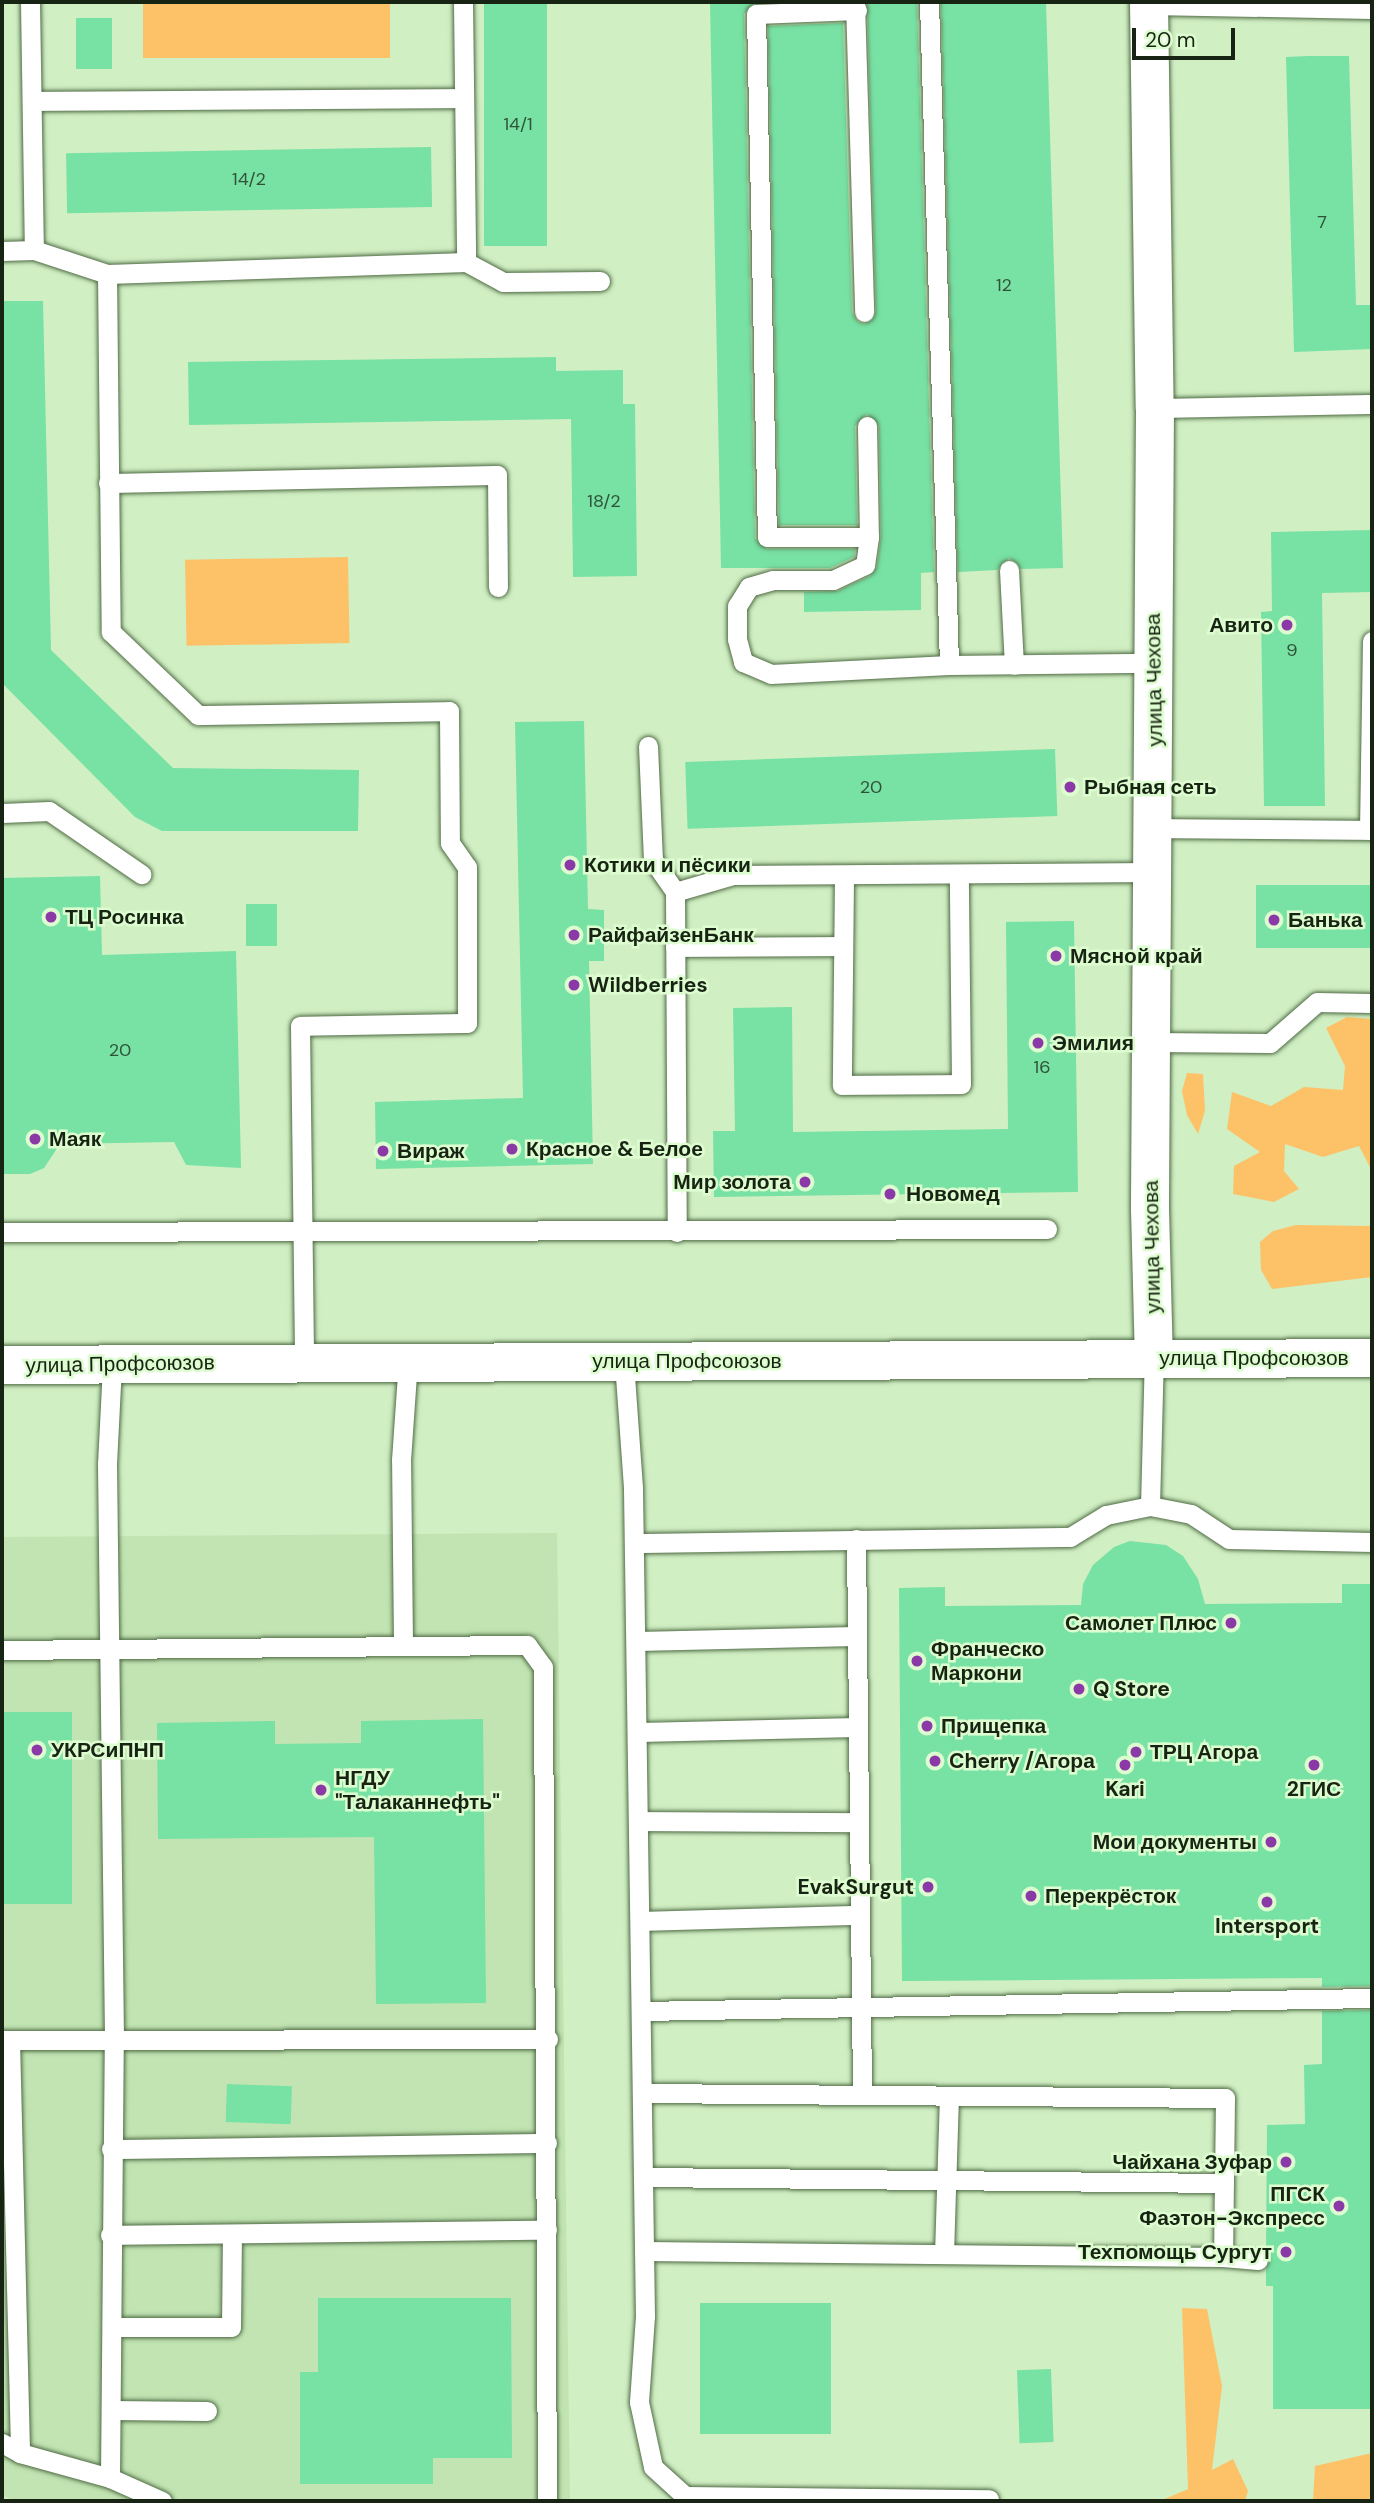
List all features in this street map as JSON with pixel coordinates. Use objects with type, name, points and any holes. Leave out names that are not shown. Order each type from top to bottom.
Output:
[{"type":"main road","name":"улица Чехова","points":[[1149,3],[1155,408],[1155,872],[1151,1042],[1154,1358]]},
{"type":"main road","name":"улица Профсоюзов","points":[[2,1365],[1372,1357]]},
{"type":"lane","points":[[30,2],[34,250]]},
{"type":"lane","points":[[463,2],[466,262]]},
{"type":"lane","points":[[929,2],[949,665]]},
{"type":"lane","points":[[1149,3],[1372,9]]},
{"type":"lane","points":[[864,313],[857,6],[756,14],[767,537],[869,537]]},
{"type":"lane","points":[[32,101],[464,99]]},
{"type":"lane","points":[[2,251],[34,250],[107,274],[466,262],[503,282],[600,281]]},
{"type":"lane","points":[[107,274],[111,632],[198,715],[449,711],[450,843],[467,867],[467,1023],[300,1026],[300,1232],[304,1362]]},
{"type":"lane","points":[[1155,408],[1372,404]]},
{"type":"lane","points":[[867,426],[869,537],[865,565],[833,580],[773,580],[749,587],[737,606],[743,662],[771,674],[949,665],[1153,663]]},
{"type":"lane","points":[[108,483],[497,475],[498,587]]},
{"type":"lane","points":[[1009,570],[1014,665]]},
{"type":"lane","points":[[1155,828],[1371,830],[1372,641]]},
{"type":"lane","points":[[648,746],[653,860],[676,892],[677,1232]]},
{"type":"lane","points":[[2,813],[49,811],[141,874]]},
{"type":"lane","points":[[676,892],[733,875],[844,877],[1155,872]]},
{"type":"lane","points":[[844,877],[842,1085],[961,1084],[959,876]]},
{"type":"lane","points":[[676,947],[843,946]]},
{"type":"lane","points":[[1151,1042],[1270,1043],[1317,1002],[1372,1003]]},
{"type":"lane","points":[[2,1232],[1047,1229]]},
{"type":"lane","points":[[1150,1506],[1154,1358]]},
{"type":"lane","points":[[403,1644],[401,1460],[408,1361]]},
{"type":"lane","points":[[624,1362],[634,1544],[636,1641],[644,2251],[639,2402],[653,2467],[685,2497],[989,2500]]},
{"type":"lane","points":[[110,2478],[110,2235],[114,2037],[113,1649],[107,1501],[112,1364]]},
{"type":"lane","points":[[634,1544],[1070,1538],[1106,1515],[1150,1506],[1191,1514],[1229,1539],[1372,1542]]},
{"type":"lane","points":[[856,1539],[862,2095]]},
{"type":"lane","points":[[636,1641],[857,1636]]},
{"type":"lane","points":[[2,1650],[403,1644],[527,1645],[543,1667],[548,2039],[547,2501]]},
{"type":"lane","points":[[637,1732],[858,1727]]},
{"type":"lane","points":[[638,1821],[859,1822]]},
{"type":"lane","points":[[639,1921],[860,1915]]},
{"type":"lane","points":[[641,2011],[1372,1998]]},
{"type":"lane","points":[[20,2453],[6,2040],[114,2037],[548,2039]]},
{"type":"lane","points":[[642,2093],[1225,2098],[1223,2257]]},
{"type":"lane","points":[[944,2254],[949,2096]]},
{"type":"lane","points":[[111,2149],[547,2143]]},
{"type":"lane","points":[[643,2177],[1224,2183]]},
{"type":"lane","points":[[110,2235],[547,2230]]},
{"type":"lane","points":[[112,2327],[231,2327],[232,2234]]},
{"type":"lane","points":[[644,2251],[1223,2257],[1258,2260]]},
{"type":"lane","points":[[111,2410],[207,2411]]},
{"type":"lane","points":[[2,2443],[20,2453],[110,2478],[162,2501]]},
{"type":"shaded area","points":[[143,2],[390,2],[390,58],[143,58]]},
{"type":"shaded area","points":[[348,557],[350,643],[187,646],[185,560]]},
{"type":"shaded area","points":[[1347,1017],[1372,1019],[1372,1171],[1359,1146],[1323,1157],[1285,1144],[1284,1171],[1299,1189],[1274,1202],[1233,1194],[1234,1166],[1260,1152],[1227,1129],[1232,1092],[1271,1106],[1304,1087],[1343,1090],[1345,1066],[1326,1028]]},
{"type":"shaded area","points":[[1187,1073],[1203,1074],[1205,1111],[1198,1134],[1187,1115],[1182,1091]]},
{"type":"shaded area","points":[[1296,1225],[1372,1226],[1372,1277],[1272,1289],[1261,1270],[1260,1242],[1273,1231]]},
{"type":"shaded area","points":[[557,1533],[570,2501],[17,2501],[2,2496],[2,1537]]},
{"type":"shaded area","points":[[1182,2308],[1207,2309],[1222,2386],[1212,2470],[1233,2459],[1248,2491],[1245,2501],[1160,2501],[1188,2489]]},
{"type":"shaded area","points":[[1372,2453],[1372,2501],[1313,2501],[1315,2466]]},
{"type":"building","points":[[484,2],[547,2],[547,246],[484,246]]},
{"type":"building","points":[[710,2],[756,2],[744,14],[755,538],[767,549],[855,549],[854,557],[830,568],[721,568]]},
{"type":"building","points":[[867,2],[917,2],[934,572],[921,573],[921,610],[804,612],[804,592],[838,591],[870,576],[877,567],[881,537],[879,426],[867,414],[855,426],[857,525],[779,525],[768,26],[843,23],[852,312],[858,322],[865,324],[876,312]]},
{"type":"building","points":[[941,2],[1046,2],[1063,568],[1021,569],[1009,558],[997,570],[958,572]]},
{"type":"building","points":[[76,18],[112,18],[112,69],[76,69]]},
{"type":"building","points":[[1349,56],[1356,305],[1372,305],[1372,349],[1294,352],[1286,57]]},
{"type":"building","points":[[431,147],[432,207],[67,213],[66,153]]},
{"type":"building","points":[[2,301],[43,301],[51,650],[173,768],[359,770],[358,831],[162,831],[135,817],[2,683]]},
{"type":"building","points":[[556,357],[556,371],[623,370],[623,404],[635,404],[637,576],[573,577],[571,419],[189,425],[188,362]]},
{"type":"building","points":[[1372,530],[1372,592],[1322,593],[1325,806],[1264,806],[1261,612],[1272,611],[1271,532]]},
{"type":"building","points":[[584,721],[588,909],[604,910],[604,961],[589,961],[593,1164],[376,1169],[375,1102],[523,1098],[515,722]]},
{"type":"building","points":[[1055,749],[1057,816],[688,829],[685,762]]},
{"type":"building","points":[[100,876],[102,955],[236,951],[241,1168],[186,1165],[174,1142],[60,1144],[44,1168],[30,1174],[2,1174],[2,878]]},
{"type":"building","points":[[1256,885],[1372,885],[1372,948],[1256,948]]},
{"type":"building","points":[[246,904],[277,904],[277,946],[246,946]]},
{"type":"building","points":[[1074,921],[1078,1192],[714,1197],[713,1131],[735,1131],[733,1008],[792,1007],[793,1132],[1008,1129],[1006,922]]},
{"type":"building","name":"ТРЦ Агора","points":[[1130,1541],[1166,1545],[1183,1556],[1198,1579],[1205,1604],[1342,1603],[1342,1584],[1372,1584],[1372,1986],[1322,1987],[1322,1978],[902,1981],[899,1588],[945,1587],[945,1606],[1081,1605],[1083,1584],[1093,1565],[1114,1547]]},
{"type":"building","points":[[2,1712],[72,1712],[72,1904],[2,1904]]},
{"type":"building","name":"НГДУ \"Талаканнефть\"","points":[[483,1719],[486,2003],[376,2004],[374,1837],[158,1839],[157,1723],[275,1721],[275,1744],[361,1743],[361,1721]]},
{"type":"building","points":[[1372,2010],[1372,2409],[1273,2409],[1273,2286],[1266,2286],[1266,2269],[1270,2260],[1266,2251],[1267,2125],[1305,2124],[1304,2065],[1322,2064],[1322,2011]]},
{"type":"building","points":[[227,2084],[292,2086],[291,2124],[226,2122]]},
{"type":"building","points":[[318,2298],[511,2298],[512,2458],[433,2458],[433,2484],[300,2484],[300,2372],[318,2372]]},
{"type":"building","points":[[700,2303],[831,2303],[831,2434],[700,2434]]},
{"type":"building","points":[[1051,2369],[1054,2442],[1020,2443],[1017,2370]]},
{"type":"place","name":"Авито","points":[[1287,625]]},
{"type":"place","name":"Рыбная сеть","points":[[1070,787]]},
{"type":"place","name":"Котики и пёсики","points":[[570,865]]},
{"type":"place","name":"ТЦ Росинка","points":[[51,917]]},
{"type":"place","name":"Банька","points":[[1274,920]]},
{"type":"place","name":"РайфайзенБанк","points":[[574,935]]},
{"type":"place","name":"Мясной край","points":[[1056,956]]},
{"type":"place","name":"Wildberries","points":[[574,985]]},
{"type":"place","name":"Эмилия","points":[[1038,1043]]},
{"type":"place","name":"Маяк","points":[[35,1139]]},
{"type":"place","name":"Красное & Белое","points":[[512,1149]]},
{"type":"place","name":"Вираж","points":[[383,1151]]},
{"type":"place","name":"Мир золота","points":[[805,1182]]},
{"type":"place","name":"Новомед","points":[[890,1194]]},
{"type":"place","name":"Самолет Плюс","points":[[1231,1623]]},
{"type":"place","name":"Франческо Маркони","points":[[917,1661]]},
{"type":"place","name":"Q Store","points":[[1079,1689]]},
{"type":"place","name":"Прищепка","points":[[927,1726]]},
{"type":"place","name":"УКРСиПНП","points":[[37,1750]]},
{"type":"place","name":"ТРЦ Агора","points":[[1136,1752]]},
{"type":"place","name":"Cherry /Агора","points":[[935,1761]]},
{"type":"place","name":"Kari","points":[[1125,1765]]},
{"type":"place","name":"2ГИС","points":[[1314,1765]]},
{"type":"place","name":"НГДУ \"Талаканнефть\"","points":[[321,1790]]},
{"type":"place","name":"Мои документы","points":[[1271,1842]]},
{"type":"place","name":"EvakSurgut","points":[[928,1887]]},
{"type":"place","name":"Перекрёсток","points":[[1031,1896]]},
{"type":"place","name":"Intersport","points":[[1267,1902]]},
{"type":"place","name":"Чайхана Зуфар","points":[[1286,2162]]},
{"type":"place","name":"ПГСК Фаэтон-Экспресс","points":[[1339,2206]]},
{"type":"place","name":"Техпомощь Сургут","points":[[1286,2252]]}]
